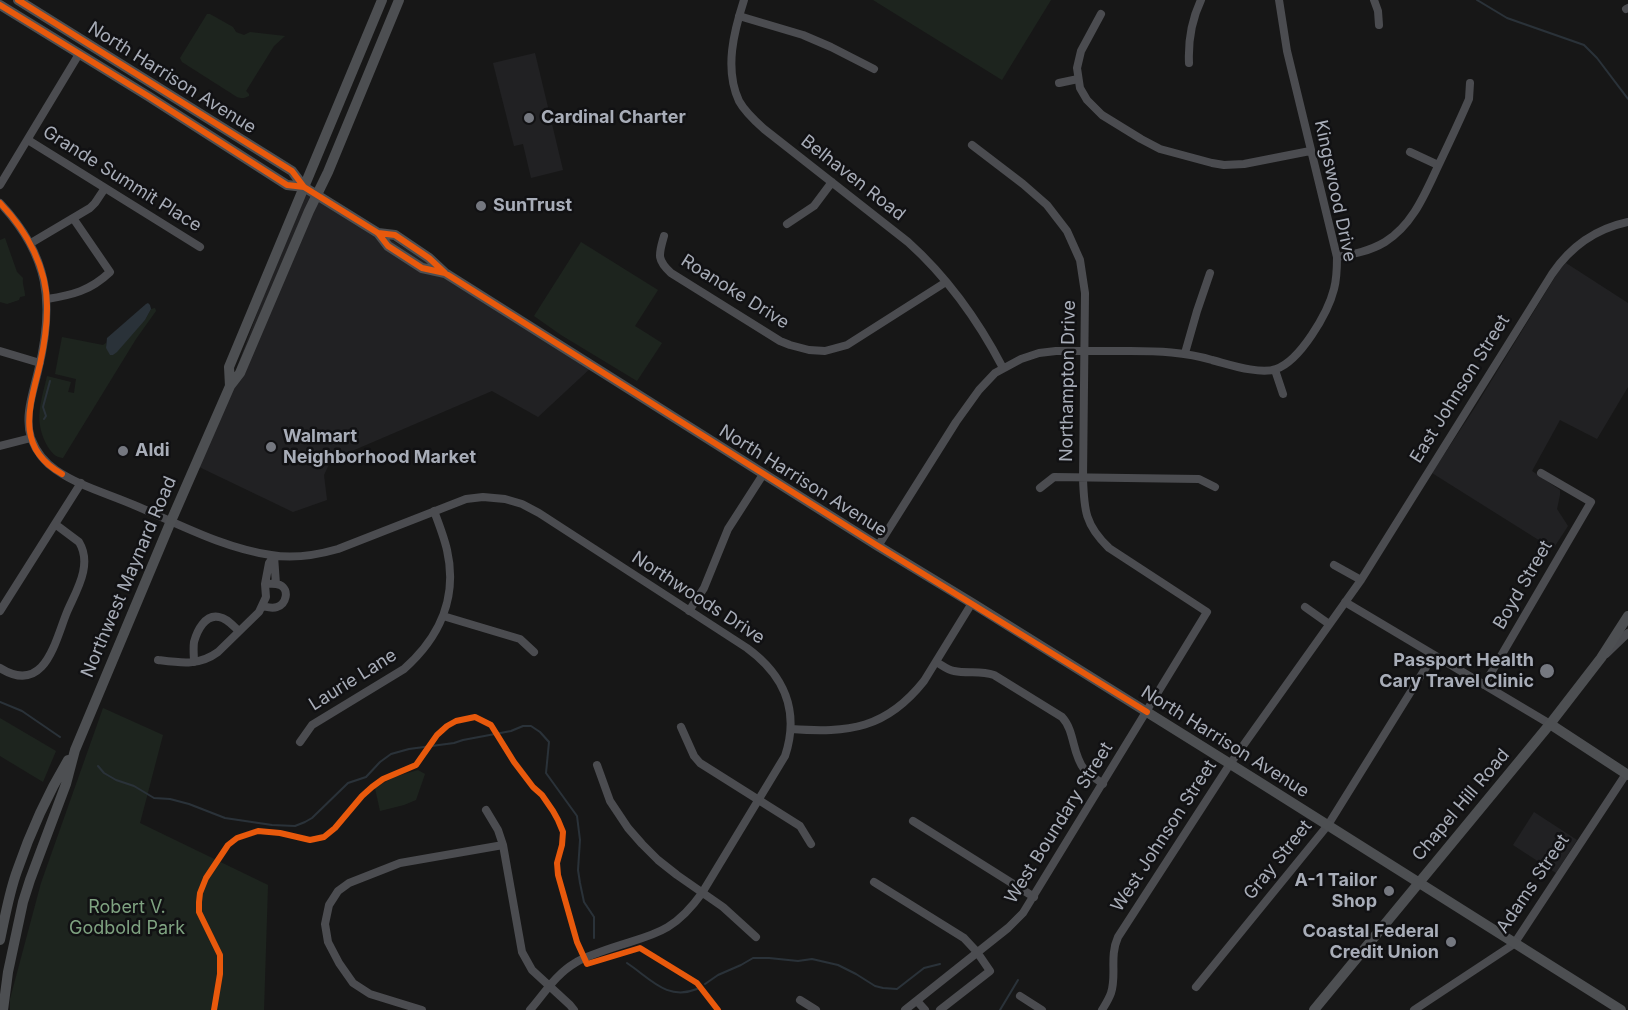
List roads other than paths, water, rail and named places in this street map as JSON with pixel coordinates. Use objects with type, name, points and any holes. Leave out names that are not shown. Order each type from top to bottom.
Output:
[{"type":"main road","name":"North Harrison Avenue","points":[[18,0],[292,171],[304,187],[378,233],[388,246],[422,268],[445,273],[1621,1010]]},
{"type":"main road","name":"Northwest Maynard Road","points":[[230,386],[229,367],[382,0]]},
{"type":"main road","name":"Northwest Maynard Road","points":[[3,1010],[8,972],[23,902],[66,784],[75,750],[171,521],[230,386],[240,373],[399,0]]},
{"type":"main road","name":"North Harrison Avenue","points":[[0,5],[287,185],[304,187]]},
{"type":"main road","name":"Chapel Hill Road","points":[[1314,1010],[1550,724],[1601,658],[1628,616]]},
{"type":"main road","points":[[1550,724],[1627,774]]},
{"type":"main road","name":"Northwest Maynard Road","points":[[0,940],[16,872],[31,834],[57,779],[75,750]]},
{"type":"street","name":"Belhaven Road","points":[[744,0],[733,44],[731,70],[739,100],[747,112],[764,129],[908,242],[932,265],[972,316],[1003,369]]},
{"type":"street","points":[[1189,63],[1189,34],[1201,0]]},
{"type":"street","name":"Kingswood Drive","points":[[1275,370],[1294,357],[1320,321],[1334,288],[1337,257],[1287,51],[1280,0]]},
{"type":"street","points":[[1374,0],[1379,25]]},
{"type":"street","points":[[1101,14],[1081,51],[1077,68],[1080,88],[1097,111],[1141,139],[1172,153],[1212,163],[1234,165],[1259,162],[1310,151]]},
{"type":"street","points":[[739,16],[803,35],[874,69]]},
{"type":"street","points":[[0,185],[79,54]]},
{"type":"street","points":[[1059,83],[1078,79]]},
{"type":"street","points":[[1337,257],[1364,252],[1384,243],[1414,214],[1469,99],[1470,83]]},
{"type":"street","name":"Grande Summit Place","points":[[28,140],[200,247]]},
{"type":"street","name":"Northampton Drive","points":[[972,145],[1039,197],[1067,231],[1080,260],[1084,280],[1083,478],[1084,507],[1087,517],[1101,541],[1120,557],[1199,607]]},
{"type":"street","points":[[1410,152],[1438,165]]},
{"type":"street","points":[[787,224],[814,206],[832,182]]},
{"type":"street","points":[[31,243],[95,203],[105,188]]},
{"type":"street","points":[[0,203],[31,243],[41,270],[47,299],[40,363],[29,411],[31,438],[0,446]]},
{"type":"street","points":[[47,299],[73,295],[110,272],[73,218]]},
{"type":"street","name":"East Johnson Street","points":[[1344,602],[1361,580],[1558,265],[1587,237],[1628,222]]},
{"type":"street","name":"Roanoke Drive","points":[[664,236],[659,253],[660,259],[671,273],[780,341],[809,350],[825,351],[847,345],[946,282]]},
{"type":"street","points":[[1185,353],[1210,273]]},
{"type":"street","points":[[0,351],[40,363]]},
{"type":"street","points":[[878,546],[969,401],[989,379],[1021,359],[1039,353],[1085,351],[1185,353],[1252,370],[1275,370],[1283,394]]},
{"type":"street","name":"Northwoods Drive","points":[[31,438],[37,451],[47,463],[81,483],[231,546],[274,556],[317,554],[338,549],[466,499],[483,497],[505,499],[522,504],[747,648],[768,666],[784,688],[788,701],[791,729],[785,756],[702,893],[684,916],[668,928],[576,962],[550,986],[530,1010]]},
{"type":"street","points":[[689,611],[704,588],[728,529],[764,473]]},
{"type":"street","name":"Boyd Street","points":[[1484,685],[1591,502],[1542,473]]},
{"type":"street","points":[[1040,488],[1054,477],[1199,479],[1215,487]]},
{"type":"street","points":[[0,611],[81,483]]},
{"type":"street","name":"Laurie Lane","points":[[300,742],[312,725],[404,669],[415,660],[434,636],[443,616],[450,582],[445,541],[434,511]]},
{"type":"street","points":[[0,668],[19,675],[31,673],[45,664],[51,655],[77,592],[84,565],[82,546],[55,524]]},
{"type":"street","points":[[158,660],[184,664],[211,657],[259,612],[266,597],[265,584],[269,563],[274,556]]},
{"type":"street","points":[[274,556],[276,584]]},
{"type":"street","points":[[1334,565],[1361,580]]},
{"type":"street","points":[[262,606],[278,607],[284,600],[286,591],[276,584],[265,584]]},
{"type":"street","points":[[1344,602],[1550,724]]},
{"type":"street","name":"West Johnson Street","points":[[1102,1010],[1112,990],[1112,957],[1117,940],[1230,764],[1344,602]]},
{"type":"street","points":[[791,729],[842,730],[855,728],[889,714],[908,699],[924,681],[972,603]]},
{"type":"street","name":"West Boundary Street","points":[[905,1010],[1016,921],[1034,897],[1207,612],[1199,607]]},
{"type":"street","points":[[1305,607],[1329,624]]},
{"type":"street","points":[[194,662],[194,644],[206,620],[212,616],[218,616],[239,631]]},
{"type":"street","points":[[443,616],[520,639],[534,652]]},
{"type":"street","points":[[1601,658],[1628,633]]},
{"type":"street","name":"Gray Street","points":[[1196,987],[1328,825],[1433,656]]},
{"type":"street","points":[[936,662],[956,672],[981,672],[994,675],[1062,717],[1068,725],[1078,759],[1085,770],[1103,784]]},
{"type":"street","points":[[681,727],[694,756],[700,763],[800,826],[811,844]]},
{"type":"street","points":[[597,765],[610,801],[628,828],[658,860],[723,907],[756,937]]},
{"type":"street","name":"Adams Street","points":[[1414,1010],[1514,944],[1627,774]]},
{"type":"street","points":[[486,810],[498,830],[503,845],[522,952],[532,970],[574,1010]]},
{"type":"street","points":[[913,821],[1034,897]]},
{"type":"street","points":[[422,1010],[370,994],[352,983],[328,942],[325,924],[329,905],[338,891],[349,883],[400,862],[503,845]]},
{"type":"street","points":[[874,882],[964,938],[990,971],[940,1010]]},
{"type":"street","points":[[1020,996],[1042,1010]]},
{"type":"street","points":[[800,1000],[816,1010]]},
{"type":"street","points":[[917,1001],[925,1010]]},
{"type":"waterway","points":[[1477,0],[1507,18],[1584,45],[1597,58],[1628,99]]},
{"type":"waterway","points":[[44,419],[46,416],[43,407],[50,381]]},
{"type":"waterway","points":[[0,702],[22,711],[60,737]]},
{"type":"waterway","points":[[98,766],[104,773],[116,780],[134,786],[154,798],[189,804],[225,818],[295,826],[312,818],[348,783],[366,777],[391,754],[531,726],[549,742],[546,773],[577,816],[580,840],[578,870],[584,902],[594,917],[594,938]]},
{"type":"waterway","points":[[705,984],[753,958],[798,961],[812,959],[838,965],[875,986],[897,989],[924,968],[940,964]]},
{"type":"waterway","points":[[627,963],[668,990],[686,992],[697,989]]},
{"type":"waterway","points":[[1000,1010],[1018,980]]},
{"type":"place","name":"Cardinal Charter","points":[[529,118]]},
{"type":"place","name":"SunTrust","points":[[481,206]]},
{"type":"place","name":"Walmart Neighborhood Market","points":[[271,447]]},
{"type":"place","name":"Aldi","points":[[123,451]]},
{"type":"place","name":"Passport Health Cary Travel Clinic","points":[[1547,671]]},
{"type":"place","name":"A-1 Tailor Shop","points":[[1389,891]]},
{"type":"place","name":"Coastal Federal Credit Union","points":[[1451,942]]},
{"type":"park label","name":"Robert V. Godbold Park","points":[[127,918]]}]
